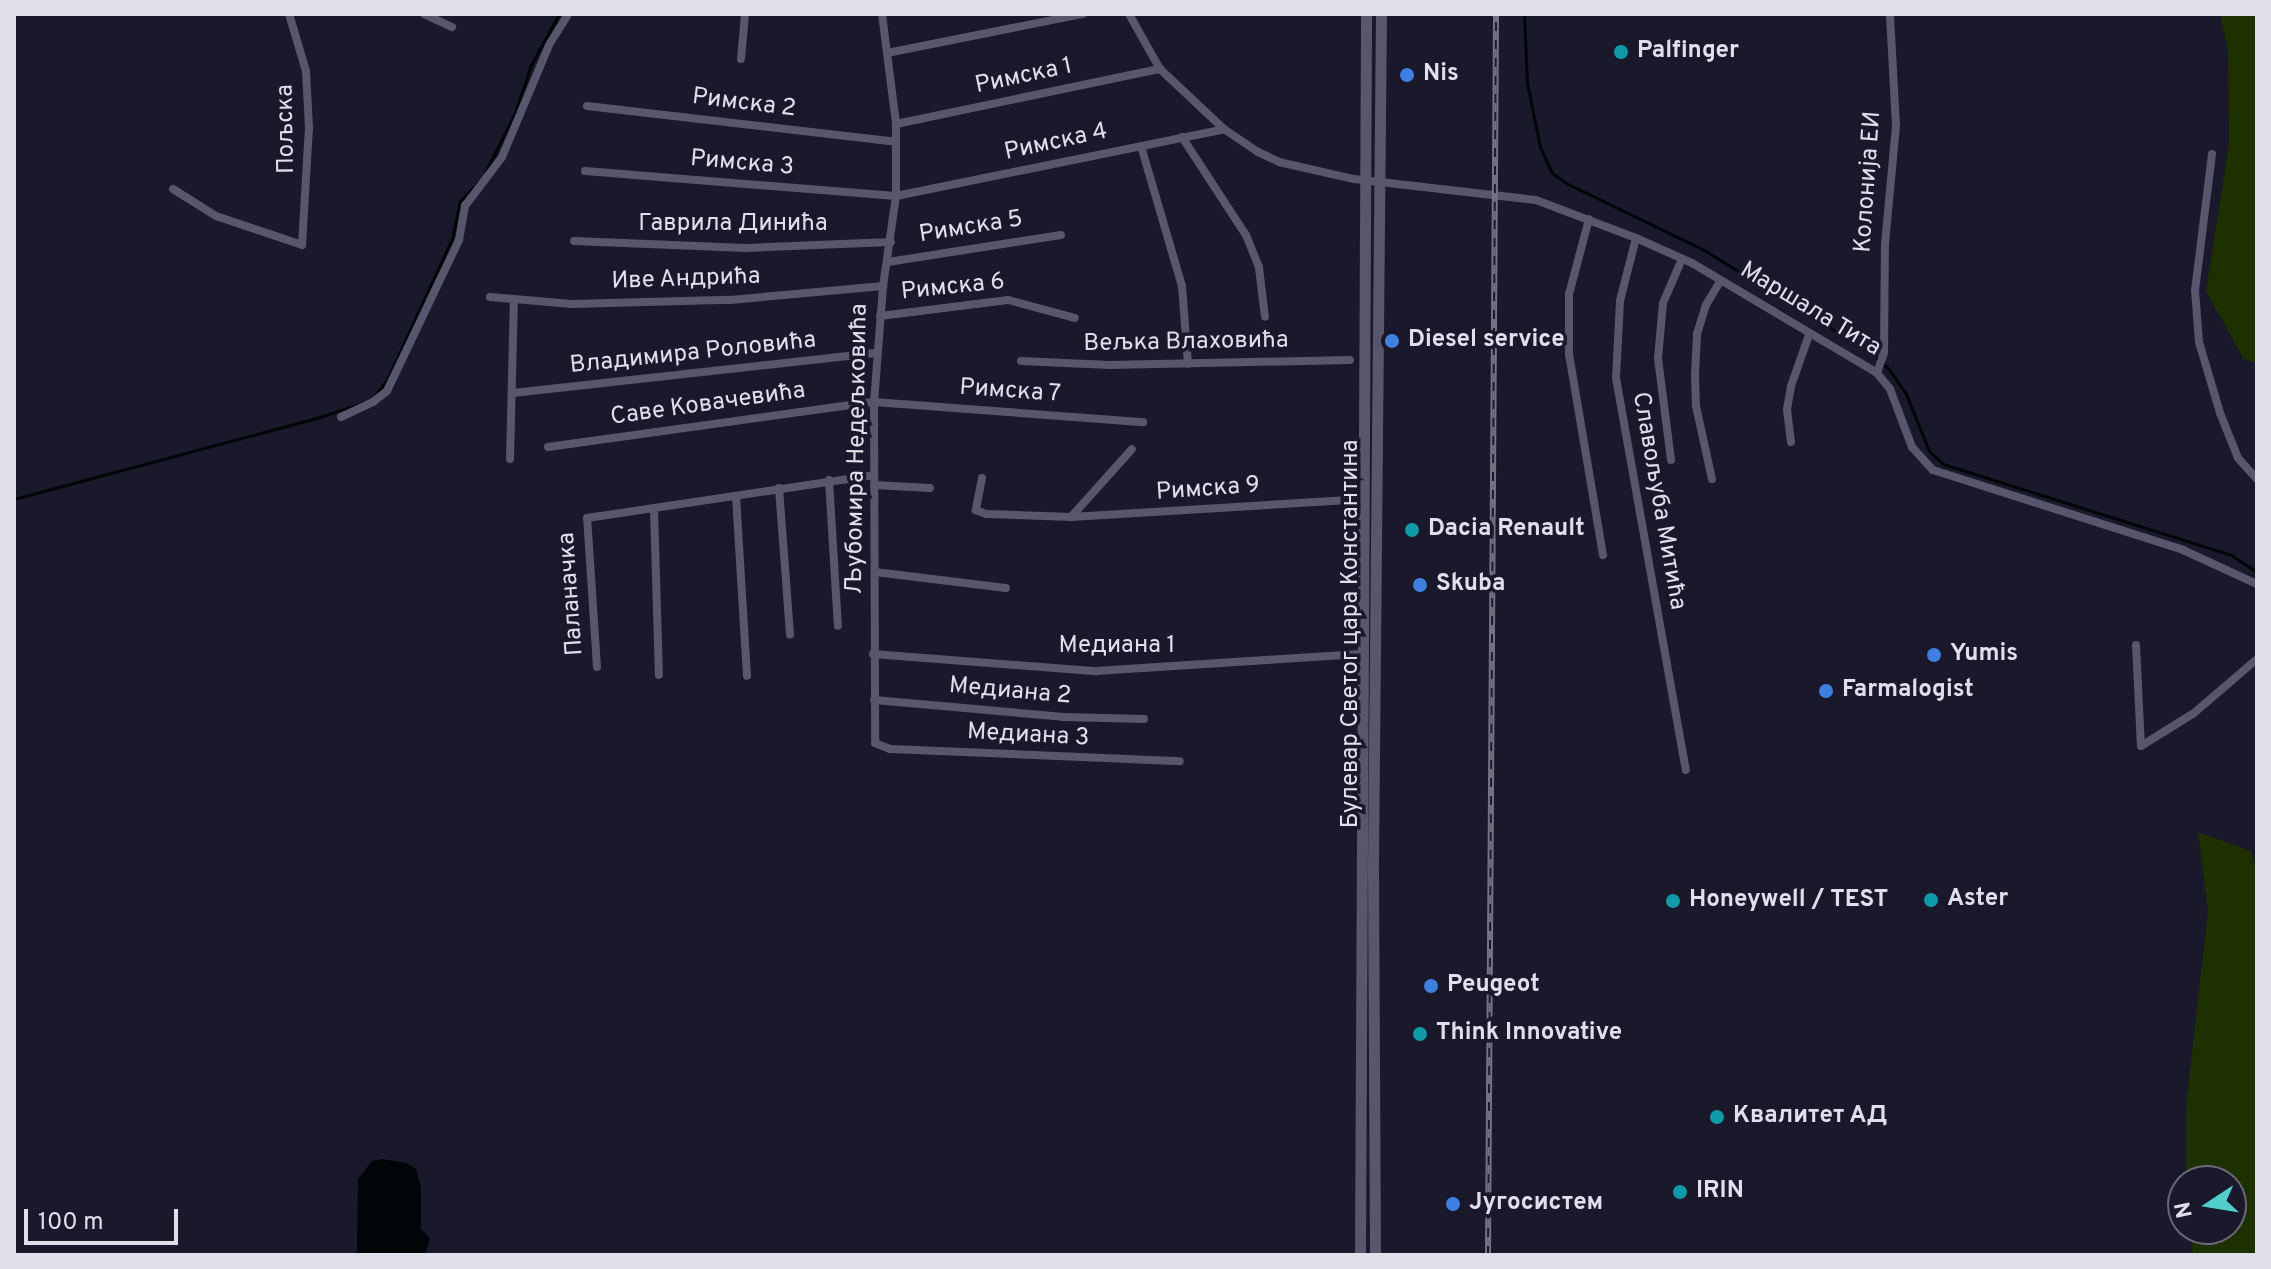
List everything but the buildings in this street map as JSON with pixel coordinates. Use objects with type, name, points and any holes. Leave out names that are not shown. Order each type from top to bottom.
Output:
[{"type":"main road","name":"Булевар Светог цара Константина","points":[[1360,1255],[1360,654],[1366,14]]},
{"type":"main road","name":"Булевар Светог цара Константина","points":[[1375,1255],[1373,847],[1381,14]]},
{"type":"street","name":"Пољска","points":[[173,189],[216,216],[302,245],[309,179],[306,71],[289,14]]},
{"type":"street","points":[[424,14],[452,27]]},
{"type":"street","points":[[341,417],[373,402],[387,391],[459,240],[465,206],[502,157],[545,52],[568,14]]},
{"type":"street","points":[[741,59],[745,14]]},
{"type":"street","name":"Љубомира Недељковића","points":[[875,743],[874,402],[883,286],[896,196],[896,124],[882,14]]},
{"type":"street","points":[[887,53],[1083,14]]},
{"type":"street","name":"Маршала Тита","points":[[1129,14],[1160,69],[1224,129],[1279,162],[1363,180],[1536,200],[1636,238],[1721,280],[1809,335],[1878,370],[1890,389],[1912,447],[1933,470],[2183,550],[2257,584]]},
{"type":"street","name":"Колонија ЕИ","points":[[1878,370],[1884,353],[1885,244],[1896,126],[1890,14]]},
{"type":"street","name":"Римска 1","points":[[896,124],[1160,69]]},
{"type":"street","name":"Римска 2","points":[[587,106],[896,142]]},
{"type":"street","name":"Римска 4","points":[[896,196],[1224,129]]},
{"type":"street","points":[[1182,137],[1246,235],[1259,268],[1265,317]]},
{"type":"street","points":[[1141,146],[1182,286],[1188,364]]},
{"type":"street","points":[[2212,154],[2195,290],[2199,342],[2220,413],[2238,458],[2257,479]]},
{"type":"street","name":"Римска 3","points":[[585,171],[896,196]]},
{"type":"street","points":[[1589,219],[1569,294],[1568,340],[1603,555]]},
{"type":"street","name":"Римска 5","points":[[888,262],[1061,235]]},
{"type":"street","name":"Славољуба Митића","points":[[1636,238],[1620,301],[1616,378],[1686,770]]},
{"type":"street","name":"Гаврила Динића","points":[[574,241],[746,248],[891,242]]},
{"type":"street","points":[[1671,460],[1662,414],[1658,358],[1663,303],[1682,259]]},
{"type":"street","points":[[1712,479],[1696,406],[1695,374],[1697,334],[1706,305],[1721,280]]},
{"type":"street","name":"Иве Андрића","points":[[490,297],[572,304],[730,300],[883,286]]},
{"type":"street","points":[[510,459],[514,299]]},
{"type":"street","name":"Римска 6","points":[[880,316],[1008,300],[1075,318]]},
{"type":"street","points":[[1791,442],[1789,397],[1796,367],[1809,335]]},
{"type":"street","name":"Владимира Роловића","points":[[513,393],[877,353]]},
{"type":"street","name":"Вељка Влаховића","points":[[1021,361],[1188,364],[1350,360]]},
{"type":"street","name":"Римска 7","points":[[874,402],[1143,422]]},
{"type":"street","name":"Саве Ковачевића","points":[[548,447],[874,402]]},
{"type":"street","points":[[1071,517],[1132,449]]},
{"type":"street","name":"Римска 9","points":[[982,478],[976,504],[979,514],[1071,517],[1348,500]]},
{"type":"street","points":[[829,480],[838,626]]},
{"type":"street","points":[[659,675],[654,509],[829,480],[874,480],[930,488]]},
{"type":"street","points":[[779,488],[790,635]]},
{"type":"street","points":[[736,496],[747,676]]},
{"type":"street","name":"Паланачка","points":[[597,667],[587,518],[654,509]]},
{"type":"street","points":[[875,572],[1006,588]]},
{"type":"street","points":[[2136,645],[2141,746],[2194,713],[2257,659]]},
{"type":"street","name":"Медиана 1","points":[[873,654],[1096,671],[1360,654]]},
{"type":"street","name":"Медиана 2","points":[[874,700],[1063,717],[1144,719]]},
{"type":"street","name":"Медиана 3","points":[[875,743],[890,749],[1180,761]]},
{"type":"green space","points":[[2220,14],[2257,14],[2257,364],[2243,358],[2206,291],[2229,143],[2228,53]]},
{"type":"green space","points":[[2198,832],[2251,851],[2257,875],[2257,1255],[2193,1255],[2192,1245],[2247,1245],[2247,1165],[2186,1165],[2186,1106],[2208,911]]},
{"type":"shaded area","points":[[381,1159],[407,1163],[416,1169],[421,1188],[421,1229],[430,1238],[425,1255],[357,1255],[358,1179],[372,1161]]},
{"type":"waterway","points":[[485,173],[515,113],[531,65],[559,14]]},
{"type":"waterway","points":[[1524,14],[1527,83],[1540,147],[1552,173],[1568,184],[1704,250],[1870,352],[1888,368],[1906,394],[1929,451],[1943,464],[2231,555],[2257,572]]},
{"type":"waterway","points":[[372,399],[387,380],[452,239],[460,201],[481,180]]},
{"type":"waterway","points":[[14,499],[317,418],[365,402]]},
{"type":"railway","points":[[1488,1255],[1496,14]]},
{"type":"place","name":"Palfinger","points":[[1621,52]]},
{"type":"place","name":"Nis","points":[[1407,75]]},
{"type":"place","name":"Diesel service","points":[[1392,341]]},
{"type":"place","name":"Dacia Renault","points":[[1412,530]]},
{"type":"place","name":"Skuba","points":[[1420,585]]},
{"type":"place","name":"Yumis","points":[[1934,655]]},
{"type":"place","name":"Farmalogist","points":[[1826,691]]},
{"type":"place","name":"Aster","points":[[1931,900]]},
{"type":"place","name":"Honeywell / TEST","points":[[1673,901]]},
{"type":"place","name":"Peugeot","points":[[1431,986]]},
{"type":"place","name":"Think Innovative","points":[[1420,1034]]},
{"type":"place","name":"Квалитет АД","points":[[1717,1117]]},
{"type":"place","name":"IRIN","points":[[1680,1192]]},
{"type":"place","name":"Југосистем","points":[[1453,1204]]}]
